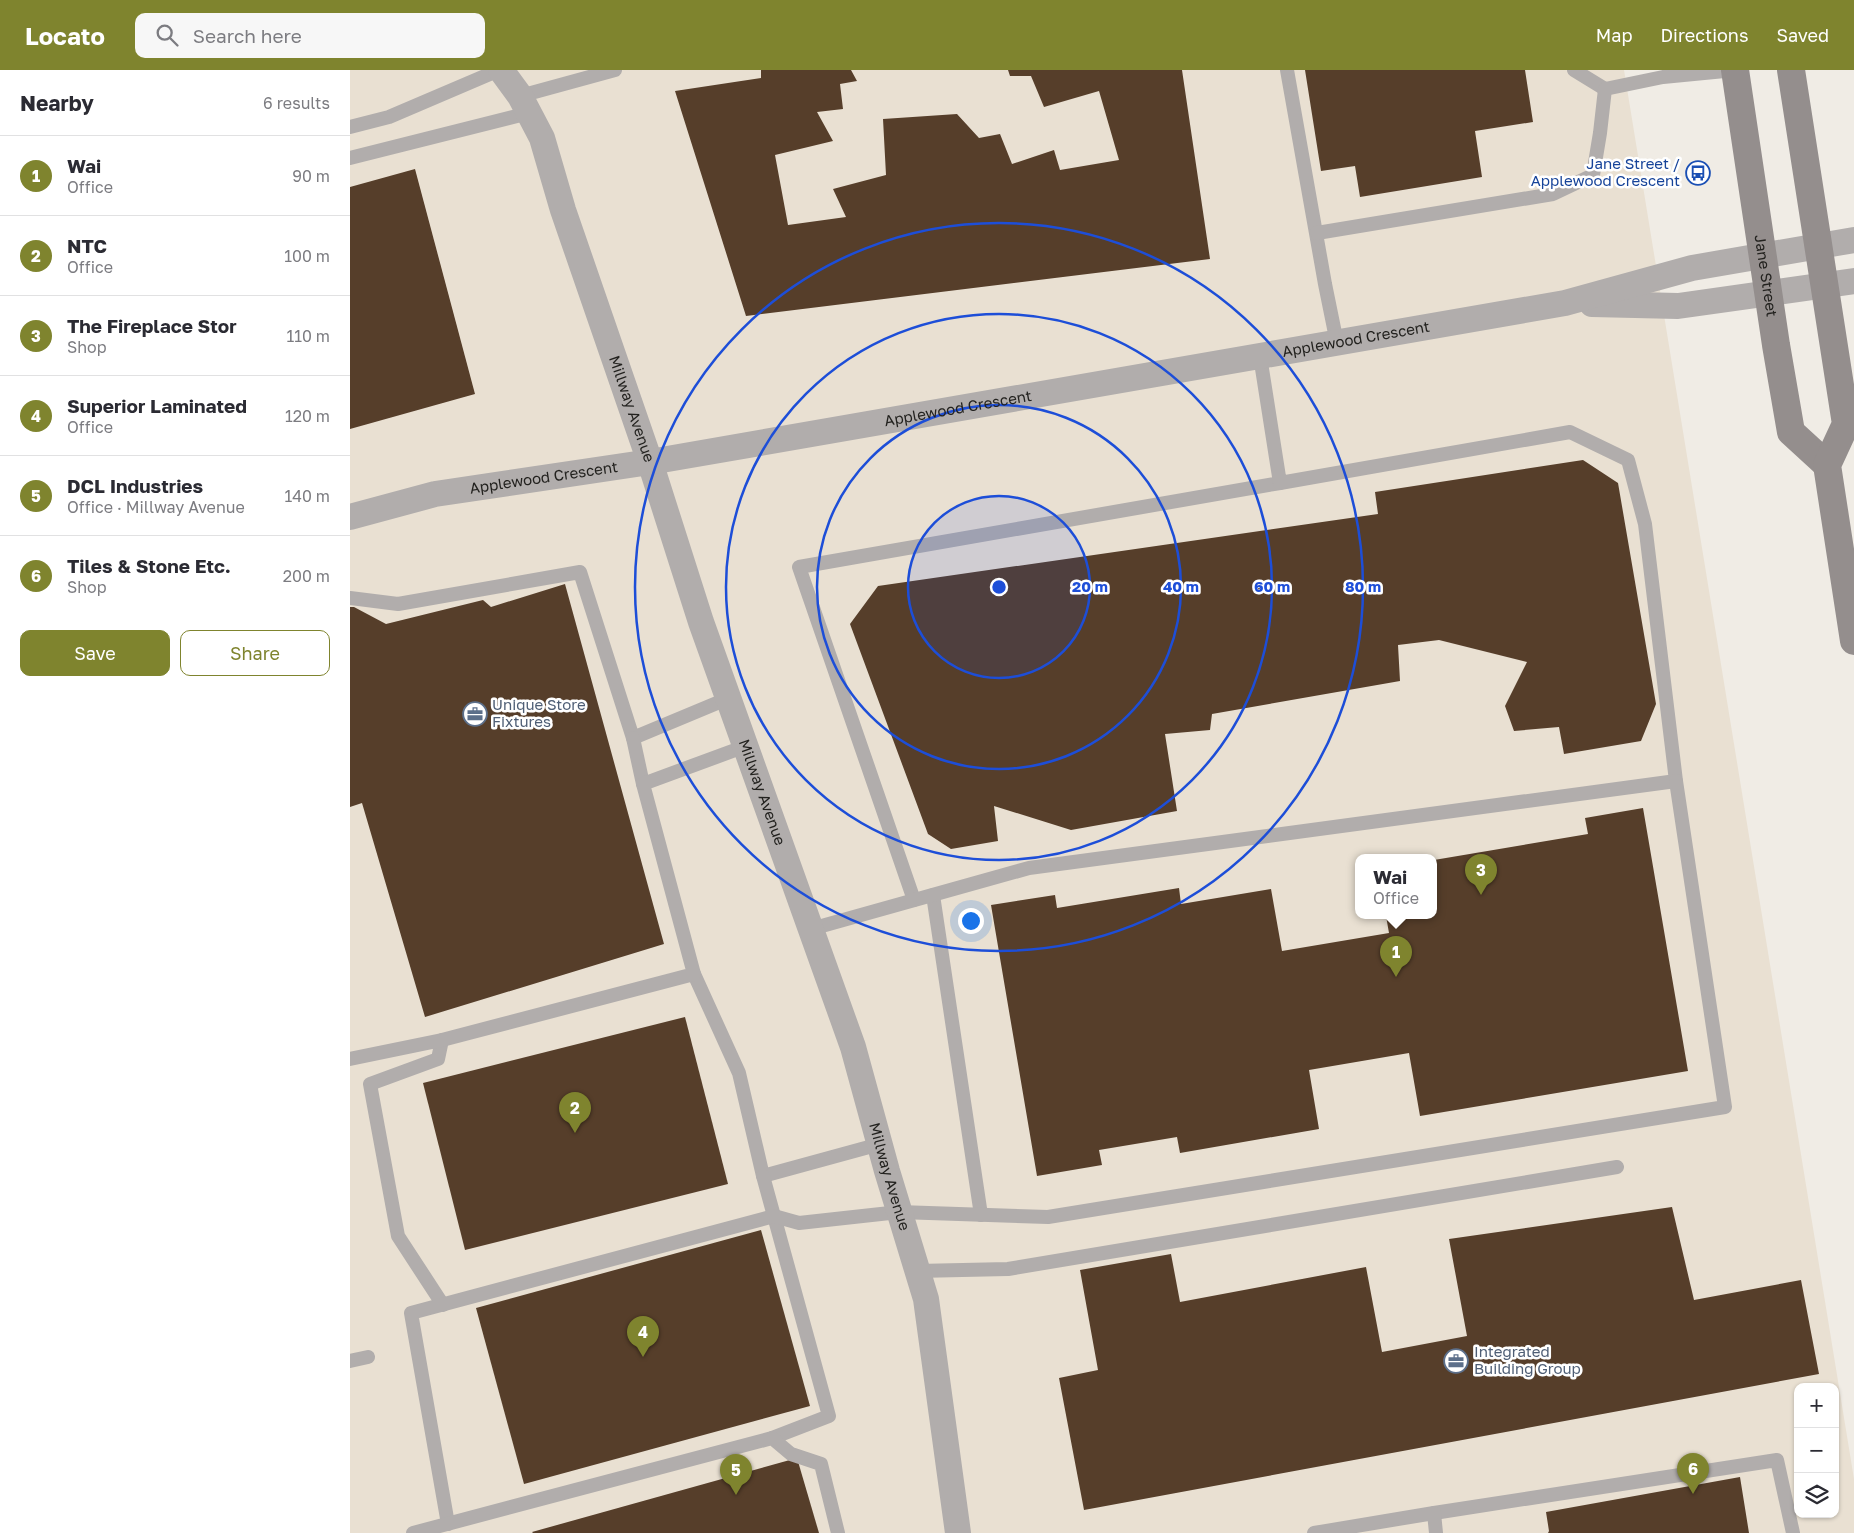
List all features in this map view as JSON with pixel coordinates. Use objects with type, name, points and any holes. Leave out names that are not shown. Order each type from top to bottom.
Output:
[{"type":"main road","name":"Jane Street","points":[[1735,70],[1791,432],[1827,465]]},
{"type":"main road","points":[[1791,70],[1823,286],[1846,424],[1827,465],[1854,641]]},
{"type":"street","name":"Millway Avenue","points":[[500,70],[524,104],[542,138],[563,210],[650,462],[701,622],[853,1047],[926,1299],[958,1533]]},
{"type":"street","name":"Applewood Crescent","points":[[350,517],[436,494],[650,462],[1565,303],[1692,268],[1854,240]]},
{"type":"street","name":"Applewood Crescent","points":[[1565,303],[1678,306],[1854,281]]},
{"type":"lane","points":[[350,127],[389,117],[500,70]]},
{"type":"lane","points":[[350,158],[524,104],[615,70]]},
{"type":"lane","points":[[1287,70],[1337,343]]},
{"type":"lane","points":[[1574,70],[1605,89],[1663,78],[1735,70]]},
{"type":"lane","points":[[1317,234],[1553,194],[1593,175],[1605,89]]},
{"type":"lane","points":[[1260,356],[1280,483]]},
{"type":"lane","points":[[448,1524],[411,1313],[774,1216],[799,1223],[900,1212],[1048,1218],[1725,1107],[1676,781],[1645,524],[1628,460],[1570,432],[799,567],[914,900]]},
{"type":"lane","points":[[350,598],[398,604],[580,572],[633,738],[643,784],[694,974],[739,1073],[774,1216],[828,1416],[772,1438],[413,1533]]},
{"type":"lane","points":[[633,738],[729,698]]},
{"type":"lane","points":[[643,784],[746,746]]},
{"type":"lane","points":[[811,929],[1029,868],[1676,781]]},
{"type":"lane","points":[[933,895],[981,1215]]},
{"type":"lane","points":[[350,1059],[442,1040],[694,974]]},
{"type":"lane","points":[[442,1040],[438,1059],[370,1084],[398,1236],[443,1305]]},
{"type":"lane","points":[[764,1176],[880,1144]]},
{"type":"lane","points":[[917,1272],[1008,1269],[1617,1167]]},
{"type":"lane","points":[[350,1361],[368,1357]]},
{"type":"lane","points":[[772,1438],[791,1454],[821,1464],[838,1533]]},
{"type":"lane","points":[[1314,1533],[1777,1460],[1793,1533]]},
{"type":"lane","points":[[1434,1513],[1436,1533]]},
{"type":"shaded area","points":[[350,70],[1624,70],[1838,1383],[1794,1383],[1794,1518],[1839,1518],[1839,1387],[1854,1479],[1854,1533],[350,1533]]},
{"type":"building","points":[[761,70],[851,70],[857,81],[840,84],[843,109],[817,112],[833,141],[775,155],[788,225],[846,217],[833,189],[886,175],[883,119],[957,114],[979,138],[1000,134],[1012,164],[1054,150],[1060,170],[1119,160],[1099,91],[1044,107],[1031,76],[1010,76],[1008,70],[1182,70],[1210,259],[746,316],[675,91],[761,78]]},
{"type":"building","points":[[1305,70],[1525,70],[1533,122],[1475,131],[1482,177],[1360,197],[1355,166],[1321,171]]},
{"type":"building","points":[[415,169],[475,394],[350,429],[350,187]]},
{"type":"building","points":[[1583,460],[1618,483],[1656,704],[1641,741],[1564,754],[1559,727],[1514,731],[1505,706],[1527,662],[1439,640],[1398,645],[1400,681],[1212,714],[1210,730],[1165,734],[1177,811],[1071,830],[994,806],[998,841],[951,849],[928,834],[850,624],[878,586],[1378,514],[1375,492]]},
{"type":"building","name":"Unique Store Fixtures","points":[[565,584],[664,944],[425,1017],[362,803],[350,807],[350,607],[354,607],[386,624],[483,600],[491,607]]},
{"type":"building","points":[[1643,808],[1688,1071],[1420,1116],[1409,1053],[1309,1070],[1319,1129],[1180,1153],[1177,1137],[1099,1150],[1102,1165],[1037,1176],[991,905],[1055,895],[1057,908],[1179,888],[1181,904],[1271,889],[1282,951],[1389,933],[1387,919],[1437,919],[1437,859],[1588,834],[1585,818]]},
{"type":"building","points":[[685,1017],[728,1184],[465,1250],[423,1083]]},
{"type":"building","name":"Integrated Building Group","points":[[1672,1207],[1694,1300],[1801,1280],[1819,1374],[1084,1510],[1059,1378],[1098,1370],[1080,1270],[1171,1254],[1180,1302],[1366,1267],[1382,1352],[1467,1336],[1449,1239]]},
{"type":"building","points":[[761,1230],[810,1406],[524,1484],[476,1308]]},
{"type":"building","points":[[797,1458],[819,1533],[532,1532]]},
{"type":"building","points":[[1740,1477],[1749,1533],[1548,1533],[1546,1512]]},
{"type":"place","name":"Jane Street / Applewood Crescent","points":[[1698,173]]},
{"type":"place","name":"Unique Store Fixtures","points":[[475,714]]},
{"type":"place","name":"The Fireplace Stor","points":[[1481,895]]},
{"type":"place","name":"Wai","points":[[1396,977]]},
{"type":"place","name":"NTC","points":[[575,1133]]},
{"type":"place","name":"Superior Laminated","points":[[643,1357]]},
{"type":"place","name":"Integrated Building Group","points":[[1456,1361]]},
{"type":"place","name":"Tiles & Stone Etc.","points":[[1693,1494]]},
{"type":"place","name":"DCL Industries","points":[[736,1495]]}]
